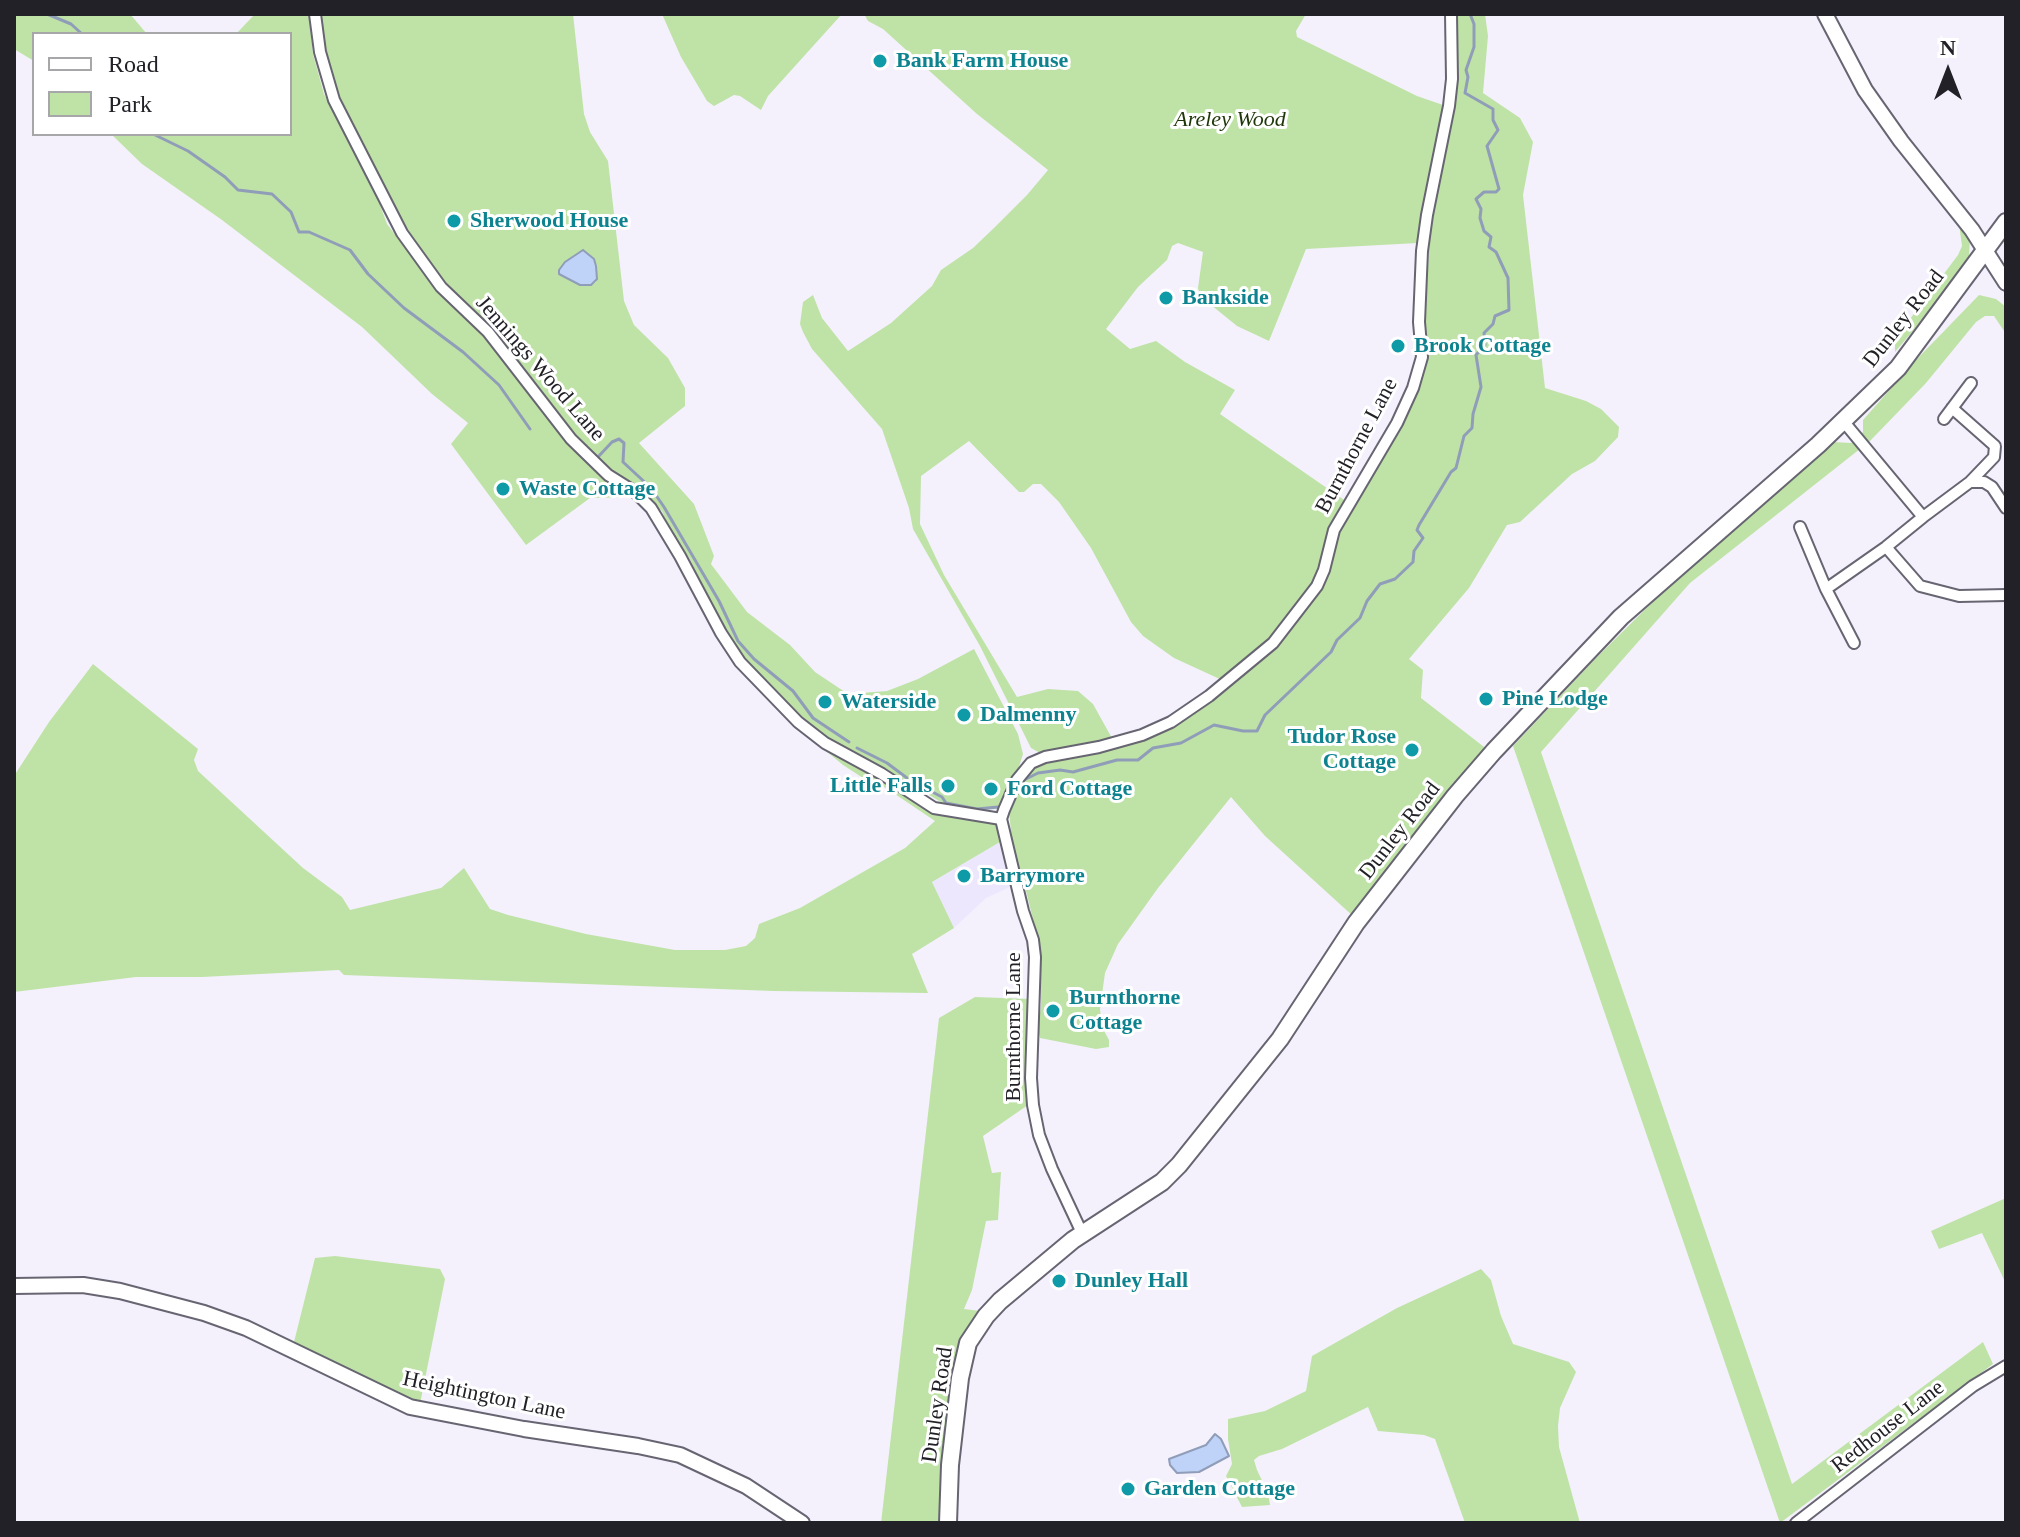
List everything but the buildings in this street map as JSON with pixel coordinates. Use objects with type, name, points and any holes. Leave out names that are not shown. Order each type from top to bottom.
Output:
[{"type":"main road","name":"Dunley Road","points":[[948,1523],[958,1392],[968,1343],[975,1329],[1000,1301],[1082,1233],[1162,1182],[1179,1165],[1280,1039],[1356,923],[1455,796],[1535,706],[1621,617],[1844,422],[1898,368],[2006,222]]},
{"type":"street","name":"Jennings Wood Lane","points":[[315,14],[320,52],[334,100],[402,233],[441,287],[488,332],[571,439],[608,475],[635,492],[651,508],[711,617],[740,662],[798,722],[825,743],[882,774],[934,808],[1001,819]]},
{"type":"street","name":"Burnthorne Lane","points":[[1082,1233],[1039,1135],[1031,1078],[1034,948],[1001,819],[1017,780],[1031,763],[1045,757],[1116,743],[1171,722],[1233,679],[1273,643],[1317,586],[1334,530],[1397,423],[1413,388],[1422,357],[1419,322],[1422,251],[1449,106],[1452,79],[1451,14]]},
{"type":"street","points":[[1825,14],[1865,90],[1972,230],[2006,283]]},
{"type":"street","points":[[1944,419],[1971,383]]},
{"type":"street","points":[[1826,589],[1970,482],[1994,457],[1995,446],[1952,408]]},
{"type":"street","points":[[1844,422],[1923,517]]},
{"type":"street","points":[[1970,482],[1984,482],[1992,487],[2006,508]]},
{"type":"street","points":[[1800,527],[1826,589],[1854,643]]},
{"type":"street","points":[[1886,547],[1920,586],[1959,596],[2006,595]]},
{"type":"street","name":"Heightington Lane","points":[[14,1286],[83,1285],[120,1291],[204,1313],[246,1328],[410,1407],[680,1455],[746,1486],[802,1523]]},
{"type":"street","name":"Redhouse Lane","points":[[1796,1523],[1973,1386],[2006,1366]]},
{"type":"shaded area","points":[[1000,842],[1012,886],[986,898],[954,928],[932,882]]},
{"type":"green space","points":[[14,14],[130,14],[145,32],[32,32],[32,60],[14,49]]},
{"type":"green space","points":[[255,14],[309,14],[313,54],[324,94],[387,224],[444,299],[490,341],[443,285],[401,219],[345,115],[326,52],[321,14],[573,14],[584,114],[590,132],[608,161],[624,301],[634,325],[668,358],[685,388],[685,406],[639,443],[694,504],[714,556],[711,564],[747,612],[790,645],[815,672],[848,694],[887,691],[918,679],[974,649],[1018,734],[1023,754],[998,809],[977,810],[946,805],[882,767],[828,741],[798,718],[783,697],[735,648],[662,511],[602,462],[591,466],[611,485],[633,497],[590,498],[526,545],[451,444],[468,423],[432,394],[362,327],[222,220],[142,164],[113,136],[292,136],[292,32],[238,32]],"holes":[[[583,250],[594,259],[596,282],[591,285],[559,270]]]},
{"type":"green space","points":[[662,14],[842,14],[768,96],[761,110],[734,95],[714,106],[707,101],[681,57]]},
{"type":"green space","name":"Areley Wood","points":[[864,14],[1306,14],[1296,31],[1297,37],[1446,109],[1426,192],[1418,243],[1306,249],[1269,341],[1237,326],[1200,296],[1198,288],[1203,252],[1178,243],[1172,246],[1167,260],[1138,287],[1106,329],[1130,349],[1156,341],[1185,362],[1235,390],[1220,414],[1347,502],[1313,585],[1275,635],[1224,681],[1174,658],[1143,636],[1131,622],[1091,548],[1059,502],[1041,484],[1033,484],[1024,492],[1019,492],[969,441],[921,476],[920,524],[944,575],[1017,697],[1048,689],[1078,691],[1093,704],[1113,740],[1040,753],[1031,748],[980,646],[913,529],[882,429],[812,349],[800,324],[803,302],[813,295],[822,318],[848,351],[891,323],[932,286],[941,270],[973,248],[1048,170],[977,114],[883,29],[868,21]]},
{"type":"green space","points":[[1456,14],[1485,14],[1488,36],[1483,93],[1520,118],[1533,142],[1523,195],[1545,388],[1601,409],[1619,427],[1618,437],[1595,461],[1572,474],[1520,522],[1507,525],[1469,588],[1409,659],[1423,670],[1421,698],[1488,750],[1354,917],[1265,836],[1231,797],[1158,888],[1118,944],[1105,973],[1100,1009],[1109,1047],[1096,1049],[1040,1038],[1040,947],[1013,851],[1009,811],[1022,780],[1033,768],[1051,760],[1135,742],[1184,719],[1280,643],[1320,588],[1329,569],[1342,523],[1353,509],[1398,427],[1415,394],[1425,364],[1431,217],[1456,95]]},
{"type":"green space","points":[[1959,224],[1970,238],[1969,257],[1935,305],[1895,352],[1895,339],[1958,255],[1962,246]]},
{"type":"green space","points":[[1979,295],[1996,299],[2006,307],[2006,334],[1994,316],[1985,316],[1976,322],[1926,383],[1870,441],[1690,583],[1541,752],[1792,1484],[1983,1342],[1993,1364],[1780,1523],[1513,746],[1684,571],[1822,451],[1834,442],[1851,443],[1857,439],[1863,432],[1863,420]]},
{"type":"green space","points":[[93,664],[198,749],[194,760],[198,771],[303,868],[342,897],[350,910],[441,888],[464,868],[490,909],[508,915],[586,934],[675,950],[725,950],[746,946],[755,938],[759,924],[800,908],[905,848],[935,821],[886,788],[843,765],[809,737],[861,766],[932,813],[998,823],[1000,842],[932,882],[954,928],[912,954],[928,993],[773,991],[344,975],[339,970],[136,977],[14,992],[14,776],[49,722]]},
{"type":"green space","points":[[975,997],[1031,999],[1028,1105],[983,1136],[992,1173],[1001,1172],[998,1220],[986,1221],[972,1290],[964,1309],[980,1311],[963,1340],[941,1523],[881,1523],[939,1018]]},
{"type":"green space","points":[[2006,1198],[2006,1284],[1982,1233],[1939,1249],[1931,1231]]},
{"type":"green space","points":[[335,1256],[440,1269],[445,1279],[420,1404],[293,1346],[315,1258]]},
{"type":"green space","points":[[1481,1269],[1491,1280],[1513,1344],[1569,1362],[1576,1372],[1560,1408],[1558,1426],[1559,1447],[1580,1523],[1465,1523],[1435,1439],[1424,1435],[1378,1431],[1368,1407],[1282,1449],[1259,1456],[1254,1460],[1270,1505],[1242,1507],[1226,1476],[1232,1464],[1228,1419],[1265,1411],[1306,1391],[1312,1356],[1397,1308]]},
{"type":"water","points":[[583,250],[594,259],[596,266],[597,279],[591,285],[580,285],[559,274],[565,262]]},
{"type":"water","points":[[1215,1434],[1229,1456],[1199,1472],[1177,1473],[1170,1465],[1169,1459],[1206,1445]]},
{"type":"waterway","points":[[47,14],[71,24],[80,32]]},
{"type":"waterway","points":[[1024,780],[1038,773],[1073,772],[1117,760],[1138,760],[1153,748],[1181,743],[1214,725],[1257,731],[1265,715],[1331,652],[1337,640],[1360,618],[1367,601],[1380,584],[1395,579],[1413,562],[1414,551],[1423,538],[1417,530],[1419,525],[1456,468],[1464,436],[1472,428],[1481,387],[1476,355],[1485,345],[1484,333],[1493,324],[1495,316],[1509,310],[1508,278],[1496,252],[1489,247],[1491,237],[1484,231],[1481,209],[1476,199],[1484,192],[1499,189],[1487,146],[1498,130],[1493,120],[1493,109],[1465,93],[1466,70],[1474,47],[1474,24],[1470,14]]},
{"type":"waterway","points":[[157,136],[188,151],[238,190],[272,194],[291,212],[299,232],[309,232],[350,250],[368,274],[404,308],[463,352],[499,385],[530,429]]},
{"type":"waterway","points":[[597,458],[612,442],[619,439],[624,443],[623,462],[651,488],[664,507],[719,601],[738,641],[754,659],[793,691],[813,718],[849,742]]},
{"type":"waterway","points":[[857,748],[887,763],[907,778]]},
{"type":"waterway","points":[[917,784],[942,797],[946,803],[977,809],[998,807]]},
{"type":"place","name":"Bank Farm House","points":[[880,61]]},
{"type":"place","name":"Sherwood House","points":[[454,221]]},
{"type":"place","name":"Bankside","points":[[1166,298]]},
{"type":"place","name":"Brook Cottage","points":[[1398,346]]},
{"type":"place","name":"Waste Cottage","points":[[503,489]]},
{"type":"place","name":"Pine Lodge","points":[[1486,699]]},
{"type":"place","name":"Waterside","points":[[825,702]]},
{"type":"place","name":"Dalmenny","points":[[964,715]]},
{"type":"place","name":"Tudor Rose Cottage","points":[[1412,750]]},
{"type":"place","name":"Little Falls","points":[[948,786]]},
{"type":"place","name":"Ford Cottage","points":[[991,789]]},
{"type":"place","name":"Barrymore","points":[[964,876]]},
{"type":"place","name":"Burnthorne Cottage","points":[[1053,1011]]},
{"type":"place","name":"Dunley Hall","points":[[1059,1281]]},
{"type":"place","name":"Garden Cottage","points":[[1128,1489]]}]
